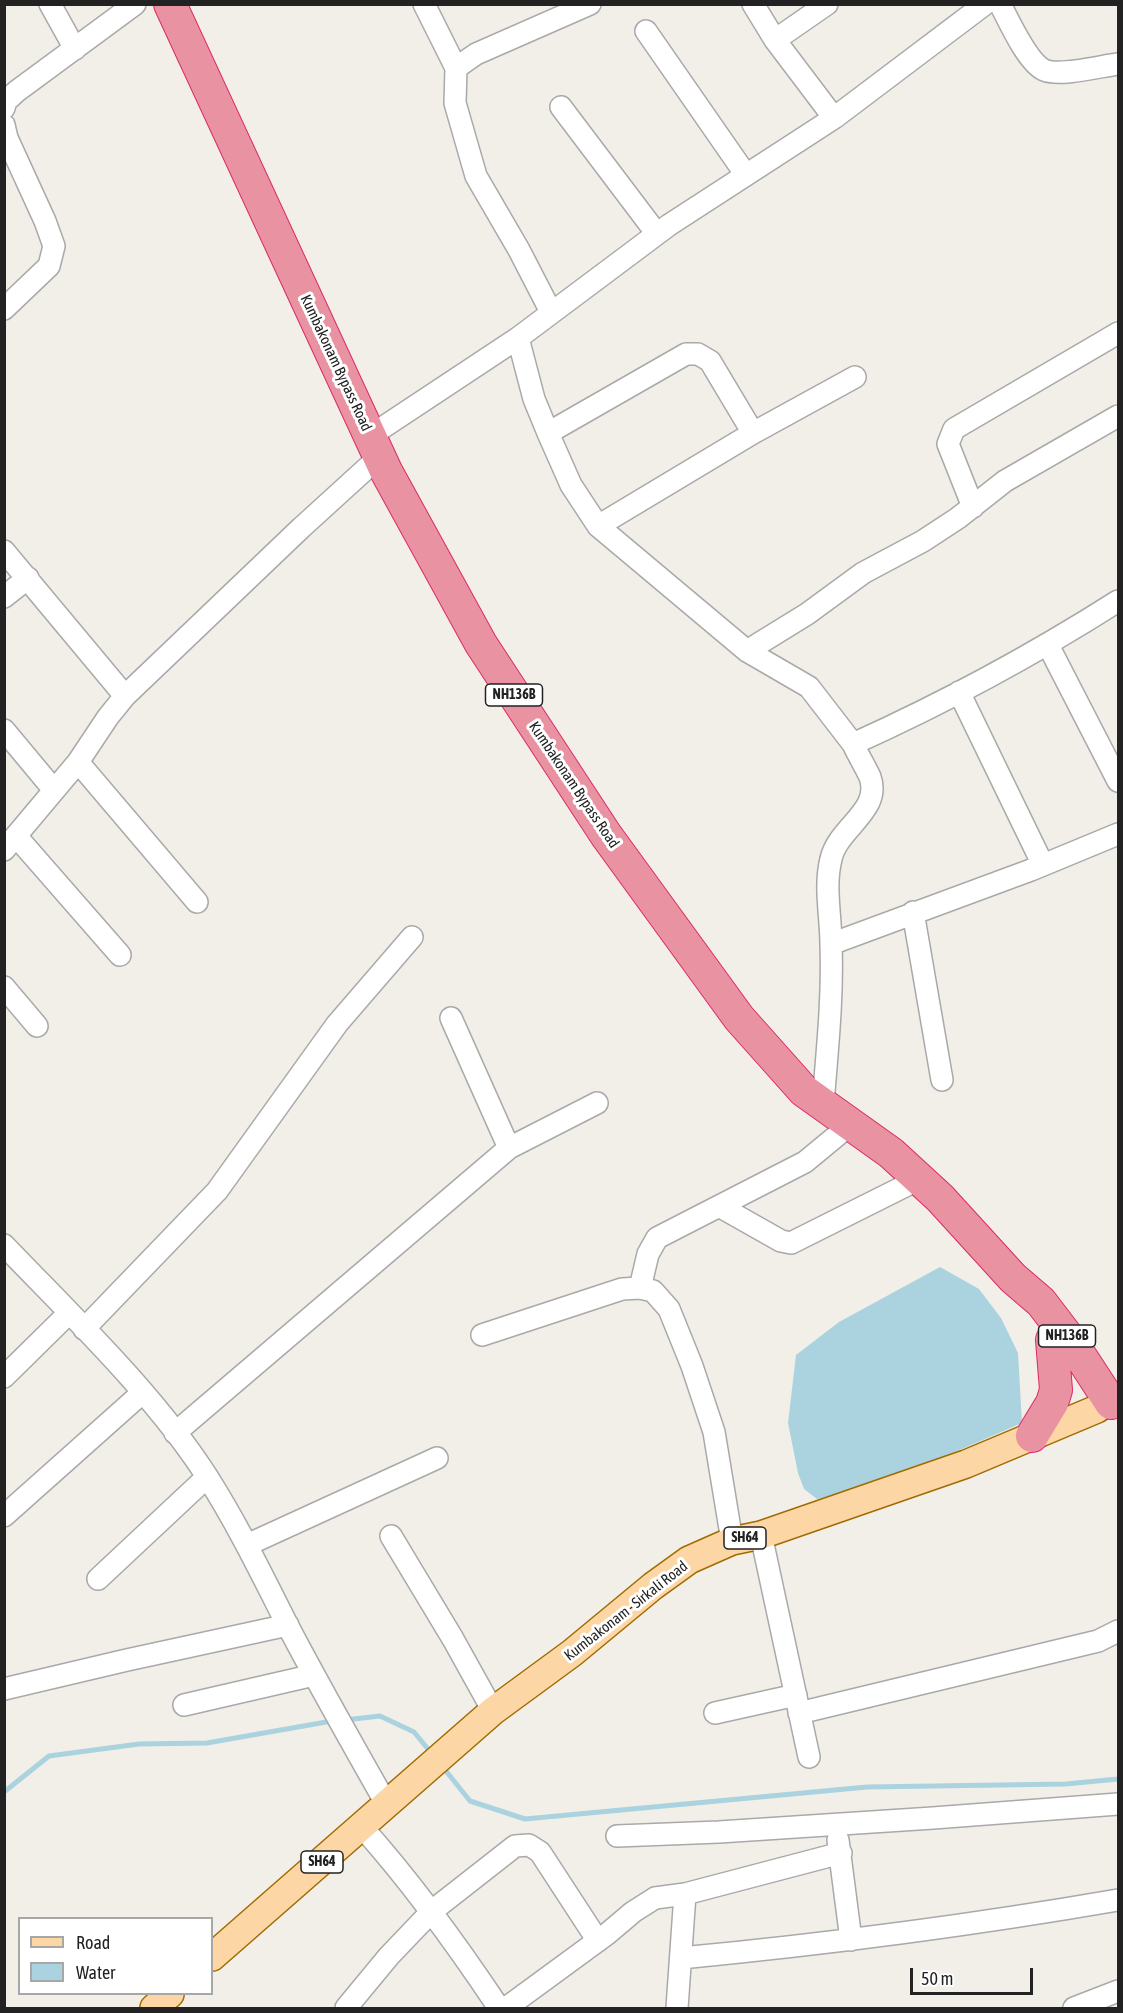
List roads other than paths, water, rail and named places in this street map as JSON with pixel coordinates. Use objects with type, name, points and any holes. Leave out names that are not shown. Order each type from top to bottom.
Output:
[{"type":"highway","name":"Kumbakonam Bypass Road","points":[[170,4],[375,447],[481,644],[606,835],[739,1018],[804,1091],[891,1153],[940,1198],[1013,1278],[1041,1302],[1061,1340],[1109,1404]]},
{"type":"highway","points":[[1032,1436],[1052,1403],[1056,1390],[1061,1340],[1119,1372]]},
{"type":"main road","name":"Kumbakonam - Sirkali Road","points":[[213,1956],[493,1711],[572,1653],[653,1586],[689,1560],[732,1540],[761,1535],[966,1464],[1109,1404]]},
{"type":"main road","points":[[154,2008],[169,1995]]},
{"type":"street","points":[[51,4],[75,49]]},
{"type":"street","points":[[4,108],[6,101],[17,91],[135,4]]},
{"type":"street","points":[[424,4],[456,69],[454,103],[476,176],[519,250],[551,312]]},
{"type":"street","points":[[456,69],[476,54],[590,4]]},
{"type":"street","points":[[753,4],[775,40],[834,118]]},
{"type":"street","points":[[775,40],[827,4]]},
{"type":"street","points":[[120,955],[10,843],[78,762],[125,696],[285,543],[375,447],[657,234],[834,118],[985,4]]},
{"type":"street","points":[[1000,4],[1034,63],[1046,71],[1061,72],[1119,64]]},
{"type":"street","points":[[646,31],[746,175]]},
{"type":"street","points":[[561,107],[657,234]]},
{"type":"street","points":[[4,124],[10,159],[45,221],[54,246],[49,266],[4,309]]},
{"type":"street","points":[[973,507],[948,444],[954,429],[1119,333]]},
{"type":"street","points":[[518,338],[534,399],[548,433],[571,484],[598,526],[747,651],[809,687],[852,744],[870,777],[871,797],[867,808],[844,832],[831,856],[827,880],[831,982],[823,1104]]},
{"type":"street","points":[[548,433],[686,354],[698,354],[710,361],[753,433]]},
{"type":"street","points":[[598,526],[753,433],[855,377]]},
{"type":"street","points":[[747,651],[807,614],[863,573],[922,541],[973,507],[1005,481],[1119,416]]},
{"type":"street","points":[[4,550],[125,696]]},
{"type":"street","points":[[4,597],[28,578]]},
{"type":"street","points":[[852,744],[889,728],[1048,645],[1119,601]]},
{"type":"street","points":[[1048,645],[1119,781]]},
{"type":"street","points":[[959,692],[1043,865]]},
{"type":"street","points":[[4,730],[54,790]]},
{"type":"street","points":[[78,762],[197,902]]},
{"type":"street","points":[[831,944],[1043,865],[1119,834]]},
{"type":"street","points":[[913,912],[942,1080]]},
{"type":"street","points":[[84,1329],[218,1191],[337,1024],[411,937]]},
{"type":"street","points":[[4,987],[36,1026]]},
{"type":"street","points":[[451,1018],[508,1148]]},
{"type":"street","points":[[175,1433],[508,1148],[597,1103]]},
{"type":"street","points":[[639,1288],[648,1254],[657,1238],[805,1162],[851,1124]]},
{"type":"street","points":[[719,1206],[781,1241],[791,1243],[919,1179]]},
{"type":"street","points":[[4,1245],[142,1393],[207,1477],[247,1545],[338,1721],[387,1804]]},
{"type":"street","points":[[482,1335],[622,1289],[639,1288],[653,1291],[669,1309],[692,1366],[714,1432],[732,1540]]},
{"type":"street","points":[[4,1377],[69,1313]]},
{"type":"street","points":[[4,1516],[142,1393]]},
{"type":"street","points":[[247,1545],[437,1458]]},
{"type":"street","points":[[98,1579],[207,1477]]},
{"type":"street","points":[[761,1535],[810,1757]]},
{"type":"street","points":[[391,1536],[493,1711]]},
{"type":"street","points":[[4,1689],[288,1625]]},
{"type":"street","points":[[715,1713],[797,1704],[1086,1644],[1119,1631]]},
{"type":"street","points":[[184,1705],[314,1675]]},
{"type":"street","points":[[617,1836],[719,1832],[1119,1803]]},
{"type":"street","points":[[834,1824],[841,1853],[851,1940]]},
{"type":"street","points":[[362,1827],[393,1862],[451,1936],[499,2008]]},
{"type":"street","points":[[351,2007],[388,1956],[432,1911],[515,1846],[529,1845],[540,1852],[598,1941]]},
{"type":"street","points":[[506,2008],[598,1941],[633,1912],[655,1898],[685,1894],[841,1853]]},
{"type":"street","points":[[677,2008],[685,1894]]},
{"type":"street","points":[[681,1958],[851,1940],[1024,1916],[1119,1900]]},
{"type":"street","points":[[1074,2008],[1119,1991]]},
{"type":"water","points":[[940,1267],[979,1289],[1001,1318],[1018,1353],[1022,1423],[853,1496],[817,1499],[804,1489],[798,1473],[788,1423],[796,1355],[839,1322]]},
{"type":"waterway","points":[[345,1720],[380,1716],[414,1732],[432,1754]]},
{"type":"waterway","points":[[4,1792],[49,1756],[139,1744],[207,1743],[332,1721]]},
{"type":"waterway","points":[[442,1766],[470,1801],[525,1819],[867,1787],[1066,1784],[1118,1779]]}]
